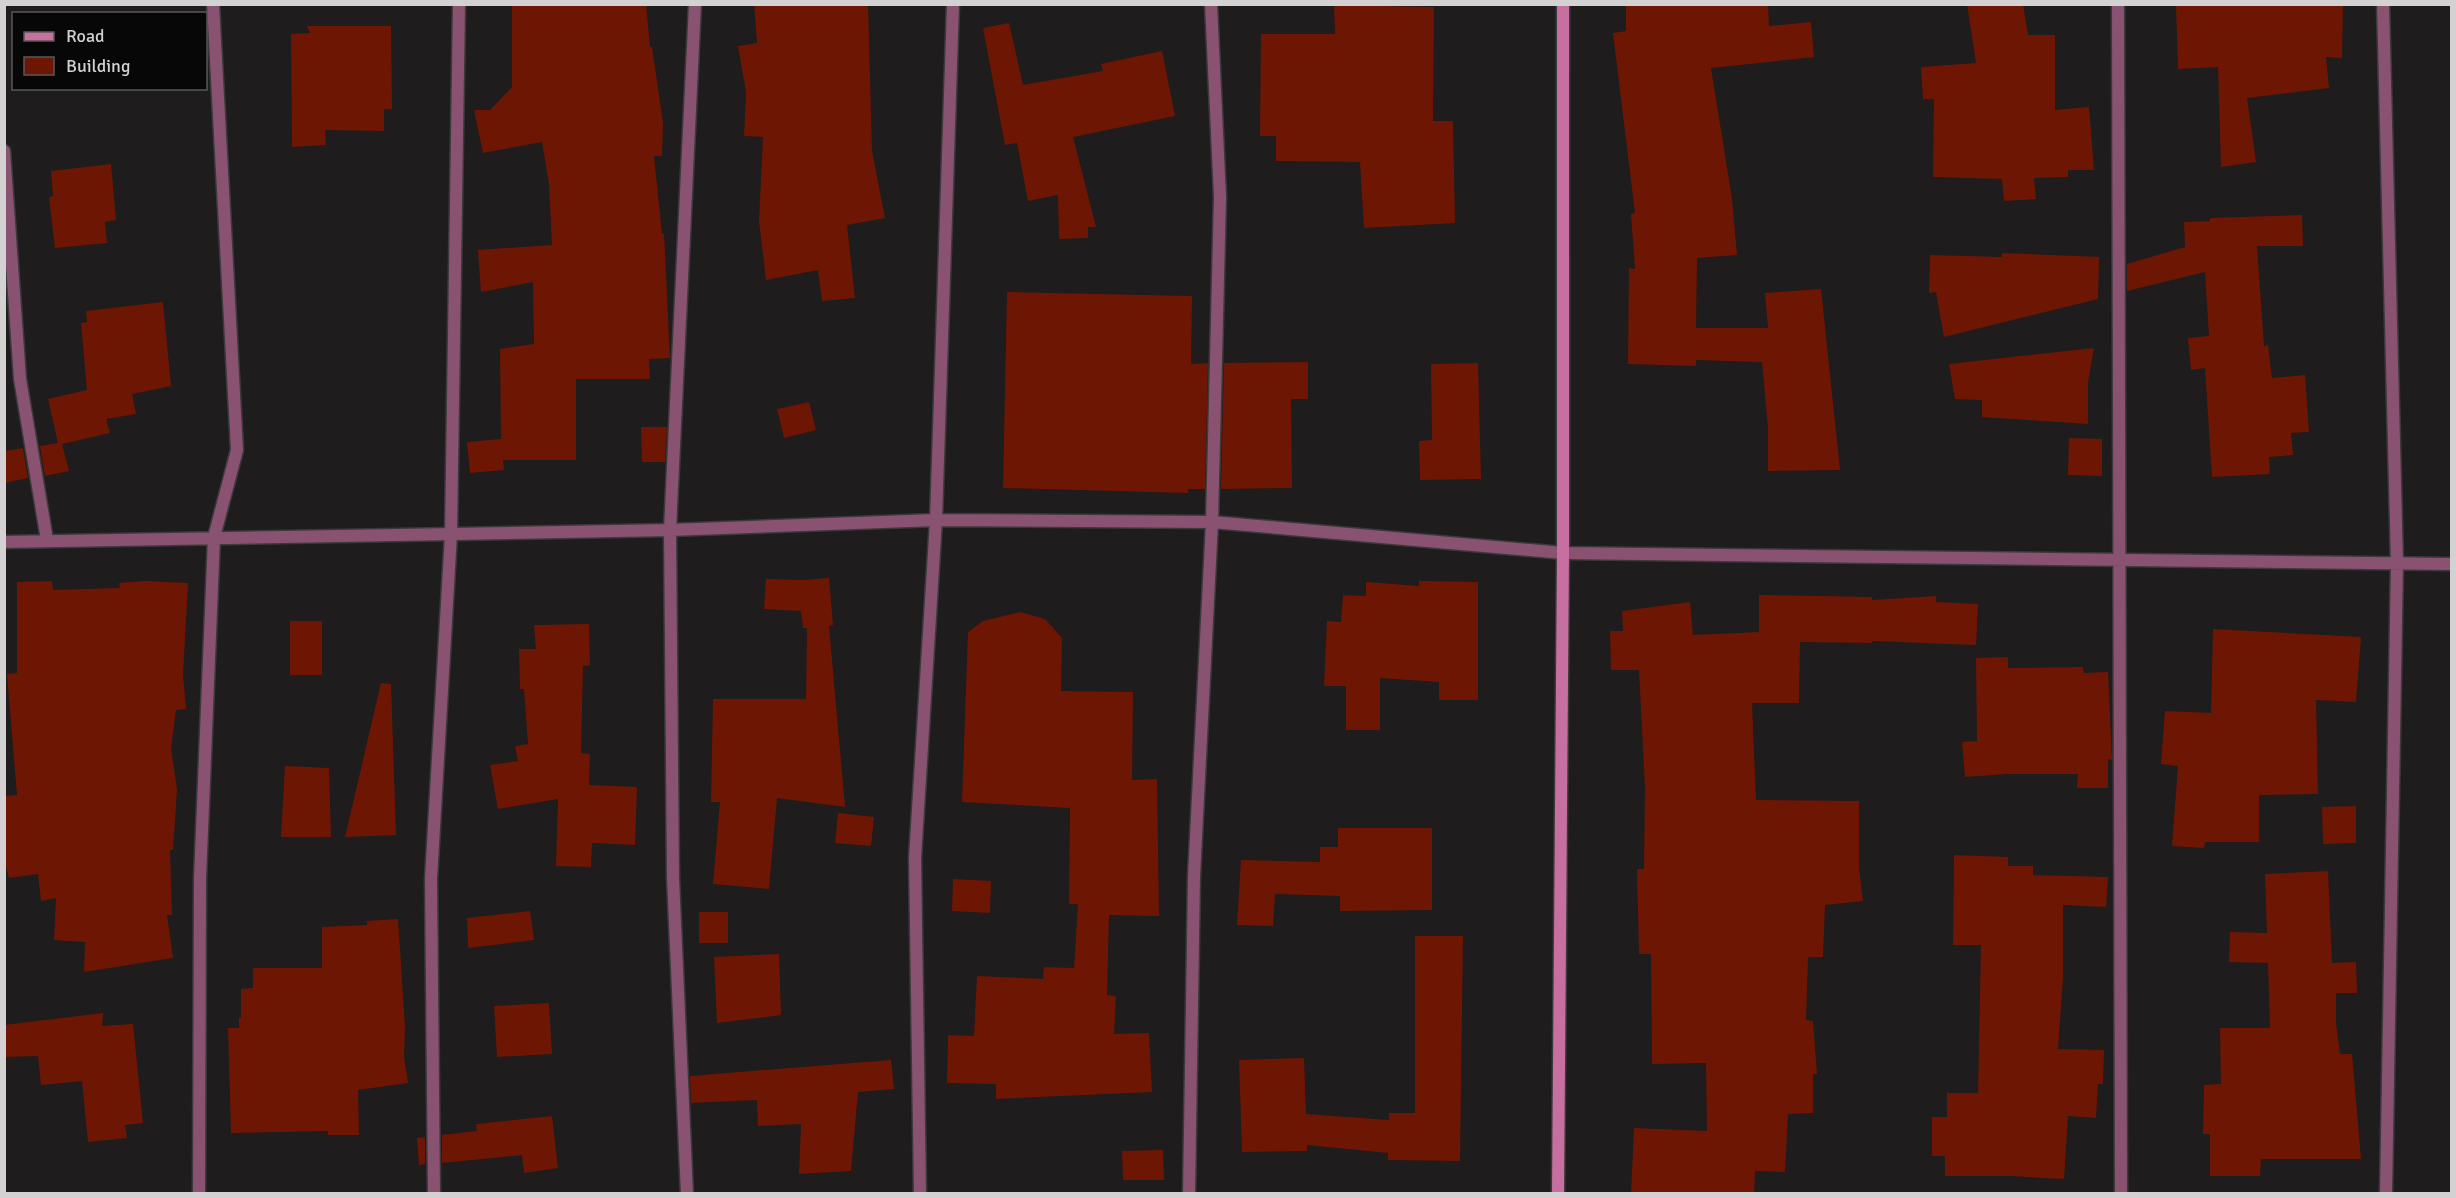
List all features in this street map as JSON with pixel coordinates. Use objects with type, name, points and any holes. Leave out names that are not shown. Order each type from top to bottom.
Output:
[{"type":"street","points":[[199,1194],[200,879],[214,537],[237,450],[213,4]]},
{"type":"street","points":[[434,1194],[431,879],[451,534],[459,4]]},
{"type":"street","points":[[687,1194],[673,878],[670,530],[695,4]]},
{"type":"street","points":[[920,1194],[915,858],[936,520],[953,4]]},
{"type":"street","points":[[1189,1194],[1194,876],[1212,522],[1220,197],[1211,4]]},
{"type":"street","points":[[1558,1194],[1563,553],[1563,4]]},
{"type":"street","points":[[2118,4],[2121,1194]]},
{"type":"street","points":[[2384,4],[2397,563],[2386,1194]]},
{"type":"street","points":[[4,151],[20,379],[47,540]]},
{"type":"street","points":[[4,542],[670,530],[936,520],[1212,522],[1563,553],[2451,564]]},
{"type":"building","points":[[646,4],[650,47],[652,47],[663,123],[662,156],[654,156],[662,234],[664,234],[670,358],[649,359],[650,379],[576,379],[576,460],[503,460],[504,470],[470,473],[467,442],[501,439],[500,349],[534,344],[533,282],[481,292],[478,250],[552,245],[549,184],[542,142],[483,153],[474,110],[490,110],[512,87],[512,5]]},
{"type":"building","points":[[754,4],[868,4],[872,151],[885,218],[847,225],[855,298],[822,301],[818,270],[766,280],[759,221],[763,137],[744,136],[746,92],[738,46],[757,43]]},
{"type":"building","points":[[1626,4],[1768,4],[1769,26],[1811,22],[1814,57],[1711,68],[1732,199],[1737,255],[1697,258],[1696,328],[1768,328],[1765,293],[1821,289],[1840,470],[1768,471],[1768,428],[1762,362],[1696,360],[1696,366],[1628,364],[1629,268],[1635,269],[1631,214],[1635,213],[1613,33],[1626,31]]},
{"type":"building","points":[[1967,4],[2023,4],[2028,35],[2055,35],[2055,110],[2089,107],[2094,170],[2068,170],[2068,177],[2034,178],[2036,199],[2004,201],[2002,179],[1933,177],[1934,99],[1923,99],[1921,67],[1976,63]]},
{"type":"building","points":[[2176,4],[2343,4],[2342,58],[2326,57],[2329,88],[2247,98],[2256,162],[2221,167],[2218,67],[2178,69]]},
{"type":"building","points":[[1334,5],[1434,7],[1433,121],[1453,121],[1455,223],[1364,228],[1360,162],[1276,161],[1276,136],[1260,136],[1261,34],[1335,34]]},
{"type":"building","points":[[1009,23],[1023,85],[1103,71],[1101,64],[1162,51],[1175,116],[1073,137],[1096,227],[1088,227],[1088,238],[1059,239],[1058,195],[1028,201],[1017,143],[1005,145],[983,28]]},
{"type":"building","points":[[307,26],[391,26],[392,109],[384,109],[384,131],[325,130],[326,145],[292,147],[291,34],[310,33]]},
{"type":"building","points":[[111,164],[116,220],[105,222],[107,243],[55,248],[49,197],[53,196],[51,171]]},
{"type":"building","points":[[2302,215],[2303,246],[2257,246],[2264,346],[2268,345],[2272,378],[2305,375],[2309,432],[2291,433],[2293,455],[2269,457],[2270,474],[2212,477],[2205,368],[2191,370],[2188,338],[2209,336],[2205,272],[2127,291],[2127,264],[2185,247],[2184,222],[2210,221],[2210,218]]},
{"type":"building","points":[[2002,253],[2099,257],[2098,299],[1944,337],[1936,292],[1929,293],[1930,255],[2002,257]]},
{"type":"building","points":[[1007,292],[1192,296],[1191,364],[1208,363],[1205,489],[1188,489],[1188,493],[1003,488]]},
{"type":"building","points":[[163,302],[171,386],[132,394],[136,414],[106,419],[110,433],[62,444],[69,471],[45,476],[40,446],[58,443],[48,399],[87,390],[81,323],[87,322],[86,311]]},
{"type":"building","points":[[2094,348],[2088,382],[2088,424],[1982,417],[1982,400],[1955,399],[1949,364]]},
{"type":"building","points":[[1308,362],[1308,399],[1291,399],[1292,488],[1221,489],[1224,363]]},
{"type":"building","points":[[1478,363],[1481,479],[1420,480],[1419,441],[1432,440],[1431,364]]},
{"type":"building","points":[[809,402],[816,430],[784,438],[777,409]]},
{"type":"building","points":[[641,427],[667,427],[665,462],[642,462]]},
{"type":"building","points":[[2069,438],[2102,439],[2102,476],[2068,475]]},
{"type":"building","points":[[23,448],[28,478],[4,483],[4,451]]},
{"type":"building","points":[[829,578],[833,625],[829,626],[845,807],[777,798],[769,889],[713,884],[720,802],[711,802],[713,699],[806,699],[807,628],[803,628],[801,611],[764,609],[766,579]]},
{"type":"building","points":[[52,581],[53,590],[120,588],[119,583],[145,581],[188,583],[183,675],[186,709],[176,710],[171,748],[177,790],[173,850],[170,850],[172,915],[167,915],[173,958],[84,972],[85,942],[54,940],[56,898],[41,901],[38,874],[9,878],[4,860],[4,796],[17,795],[7,674],[17,673],[17,582]]},
{"type":"building","points":[[1419,581],[1478,582],[1478,700],[1439,700],[1439,682],[1380,678],[1380,730],[1346,730],[1346,686],[1324,686],[1327,621],[1341,622],[1343,595],[1366,596],[1366,582],[1419,586]]},
{"type":"building","points":[[1759,595],[1872,597],[1872,600],[1936,596],[1936,602],[1978,604],[1976,645],[1872,641],[1872,643],[1800,642],[1799,703],[1752,703],[1756,800],[1859,801],[1859,868],[1863,901],[1825,905],[1823,957],[1808,957],[1806,1020],[1813,1021],[1817,1074],[1813,1074],[1813,1113],[1788,1114],[1785,1172],[1755,1171],[1754,1194],[1631,1194],[1634,1128],[1707,1131],[1706,1063],[1652,1064],[1651,954],[1639,954],[1637,869],[1644,869],[1645,787],[1639,670],[1611,670],[1610,631],[1623,631],[1622,611],[1690,602],[1693,635],[1759,632]]},
{"type":"building","points":[[1020,612],[1045,619],[1062,638],[1061,691],[1133,692],[1132,780],[1157,779],[1159,916],[1109,915],[1107,995],[1116,996],[1114,1034],[1149,1033],[1152,1092],[996,1099],[996,1084],[947,1083],[948,1035],[974,1036],[977,976],[1043,979],[1044,967],[1074,968],[1078,904],[1069,904],[1070,808],[962,802],[968,632],[983,621]]},
{"type":"building","points":[[290,621],[322,621],[322,675],[290,675]]},
{"type":"building","points":[[589,624],[590,665],[583,666],[581,753],[590,754],[589,785],[637,787],[635,845],[592,843],[591,867],[556,866],[558,799],[498,809],[490,765],[518,761],[515,746],[528,744],[524,689],[520,689],[519,649],[536,649],[534,625]]},
{"type":"building","points":[[2213,629],[2361,637],[2356,702],[2316,700],[2318,794],[2259,795],[2259,842],[2205,842],[2204,848],[2172,846],[2178,766],[2161,764],[2165,711],[2211,713]]},
{"type":"building","points":[[2008,657],[2008,668],[2083,667],[2084,673],[2108,672],[2112,760],[2108,759],[2108,788],[2077,788],[2078,774],[2007,774],[1965,777],[1962,742],[1977,741],[1976,658]]},
{"type":"building","points":[[381,683],[391,684],[396,835],[345,837]]},
{"type":"building","points":[[285,766],[329,768],[331,837],[281,837]]},
{"type":"building","points":[[2356,806],[2356,843],[2323,844],[2322,807]]},
{"type":"building","points":[[838,813],[874,817],[871,846],[835,843]]},
{"type":"building","points":[[1338,828],[1432,828],[1432,910],[1340,911],[1340,896],[1275,894],[1273,926],[1237,925],[1241,860],[1320,862],[1320,847],[1338,847]]},
{"type":"building","points":[[1954,855],[2008,857],[2008,866],[2033,866],[2033,875],[2108,877],[2106,907],[2063,905],[2063,978],[2058,1049],[2104,1050],[2103,1084],[2098,1084],[2096,1118],[2068,1116],[2064,1179],[1945,1176],[1945,1156],[1932,1156],[1932,1117],[1947,1117],[1947,1093],[1978,1093],[1981,945],[1953,945]]},
{"type":"building","points":[[2328,871],[2332,963],[2356,962],[2357,993],[2336,993],[2336,1023],[2340,1054],[2352,1054],[2361,1159],[2261,1159],[2260,1176],[2210,1176],[2210,1134],[2203,1134],[2204,1085],[2221,1084],[2220,1028],[2270,1028],[2268,963],[2229,962],[2230,932],[2267,933],[2265,874]]},
{"type":"building","points":[[953,879],[991,881],[990,913],[952,911]]},
{"type":"building","points":[[530,911],[534,940],[468,948],[467,918]]},
{"type":"building","points":[[699,912],[728,912],[728,943],[699,943]]},
{"type":"building","points":[[398,919],[405,1026],[404,1057],[408,1083],[358,1090],[359,1135],[328,1135],[328,1131],[231,1133],[228,1028],[239,1028],[241,989],[253,988],[253,968],[322,968],[322,927],[367,925],[367,921]]},
{"type":"building","points":[[1415,936],[1463,936],[1460,1161],[1388,1160],[1388,1153],[1307,1145],[1307,1151],[1242,1152],[1239,1060],[1304,1058],[1306,1114],[1389,1120],[1389,1113],[1415,1113]]},
{"type":"building","points":[[779,954],[781,1015],[717,1023],[714,957]]},
{"type":"building","points":[[549,1003],[552,1054],[497,1057],[494,1006]]},
{"type":"building","points":[[103,1013],[102,1026],[133,1024],[143,1123],[125,1125],[127,1138],[88,1142],[82,1081],[41,1085],[38,1056],[4,1057],[4,1025]]},
{"type":"building","points":[[891,1060],[894,1089],[858,1092],[851,1171],[799,1174],[801,1124],[758,1126],[757,1100],[691,1103],[690,1076]]},
{"type":"building","points":[[552,1116],[558,1168],[524,1173],[522,1155],[442,1163],[442,1135],[477,1131],[476,1124]]},
{"type":"building","points":[[425,1137],[425,1164],[419,1165],[417,1138]]},
{"type":"building","points":[[1163,1150],[1164,1180],[1123,1180],[1122,1151]]}]
